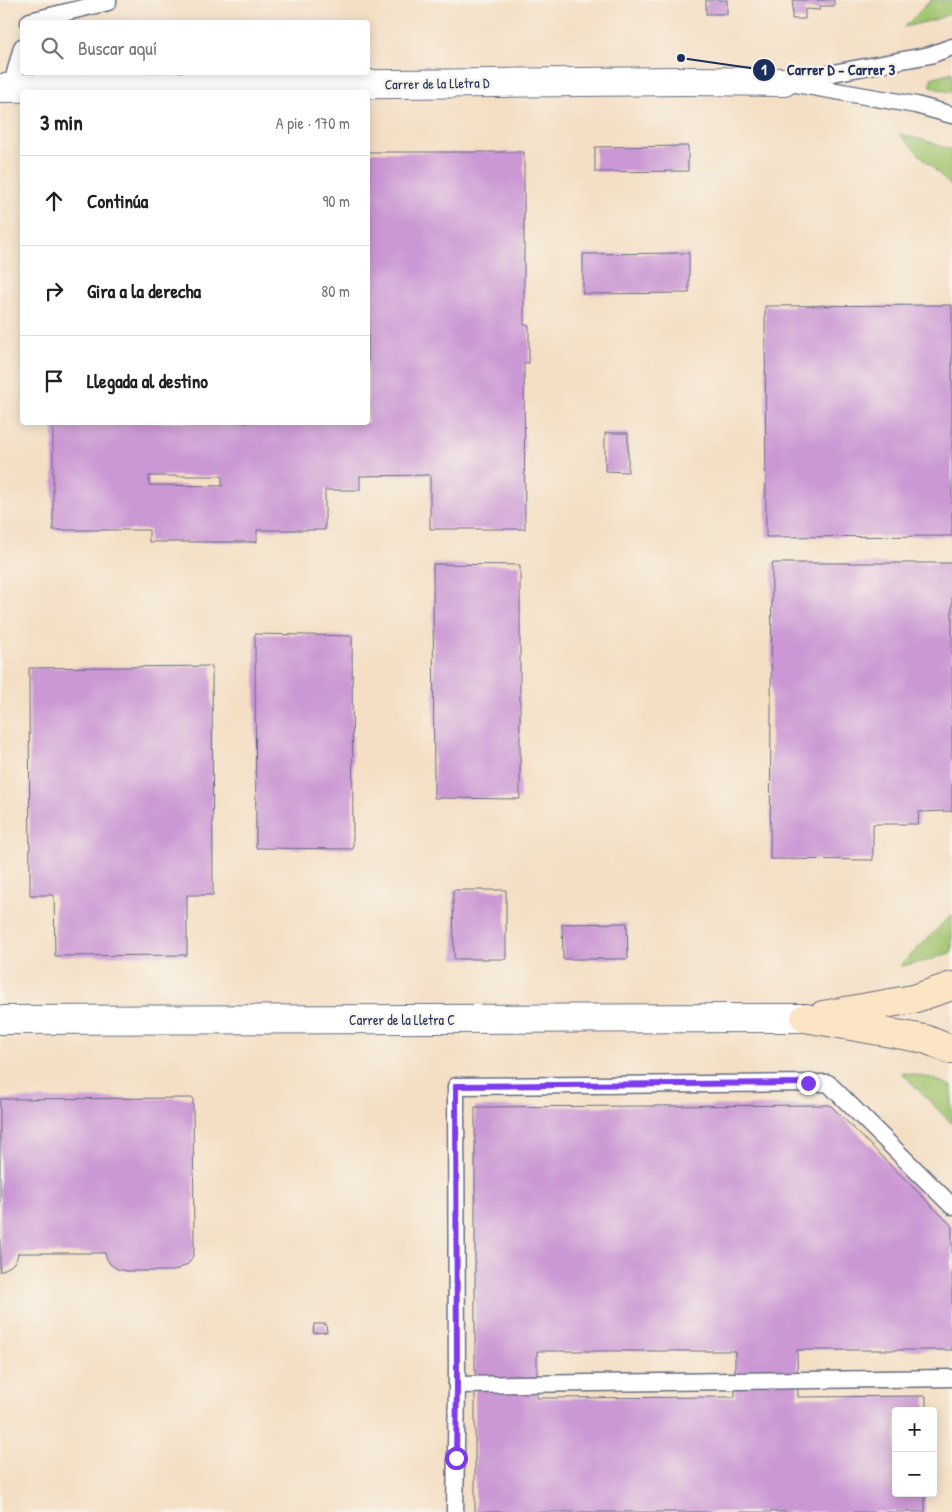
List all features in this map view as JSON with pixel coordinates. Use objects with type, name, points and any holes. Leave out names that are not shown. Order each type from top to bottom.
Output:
[{"type":"main road","points":[[805,1018],[913,999],[952,986]]},
{"type":"main road","points":[[805,1018],[925,1039],[952,1050]]},
{"type":"street","name":"Carrer de la Lletra D","points":[[5,88],[664,81],[784,82]]},
{"type":"street","name":"Carrer de la Lletra C","points":[[0,1020],[805,1018]]},
{"type":"lane","points":[[34,20],[108,2],[108,0]]},
{"type":"lane","name":"Carrer de la Lletra D","points":[[784,82],[930,55],[952,47]]},
{"type":"lane","points":[[5,88],[20,52]]},
{"type":"lane","name":"Carrer de la Lletra D","points":[[784,82],[916,105],[952,115]]},
{"type":"lane","points":[[455,1512],[457,1385],[456,1086],[828,1083],[952,1206]]},
{"type":"lane","points":[[457,1385],[952,1378]]},
{"type":"green space","points":[[931,0],[952,0],[952,13],[934,20],[904,27]]},
{"type":"green space","points":[[952,72],[952,93],[931,87],[931,78]]},
{"type":"green space","points":[[899,134],[952,150],[952,187]]},
{"type":"green space","points":[[952,914],[952,952],[927,961],[900,966]]},
{"type":"green space","points":[[901,1072],[931,1078],[952,1086],[952,1124]]},
{"type":"building","points":[[706,0],[727,0],[727,14],[706,14]]},
{"type":"building","points":[[793,0],[834,0],[834,6],[820,6],[820,10],[805,9],[805,19],[792,19]]},
{"type":"building","points":[[688,146],[688,171],[595,172],[595,147]]},
{"type":"building","points":[[370,152],[524,152],[524,325],[529,325],[529,363],[524,363],[525,529],[430,529],[430,475],[360,476],[360,490],[325,490],[325,530],[257,530],[257,542],[149,542],[149,530],[53,530],[53,425],[370,425]],"holes":[[[149,476],[222,476],[222,486],[149,485]]]},
{"type":"building","points":[[689,253],[689,293],[583,294],[583,254]]},
{"type":"building","points":[[952,305],[952,536],[766,537],[765,306]]},
{"type":"building","points":[[605,433],[628,433],[628,472],[605,471]]},
{"type":"building","points":[[772,563],[952,563],[952,811],[919,812],[918,824],[873,824],[873,860],[770,859]]},
{"type":"building","points":[[433,564],[520,565],[520,799],[434,798]]},
{"type":"building","points":[[255,634],[352,636],[353,849],[256,848]]},
{"type":"building","points":[[212,666],[213,895],[187,895],[187,955],[55,956],[54,895],[30,895],[29,668]]},
{"type":"building","points":[[453,890],[506,890],[506,959],[454,959]]},
{"type":"building","points":[[627,923],[628,959],[563,959],[562,924]]},
{"type":"building","points":[[193,1098],[194,1250],[188,1264],[174,1271],[127,1271],[117,1269],[110,1264],[105,1253],[18,1253],[12,1265],[0,1272],[0,1099]]},
{"type":"building","points":[[830,1105],[952,1226],[952,1350],[797,1350],[798,1397],[926,1396],[926,1407],[892,1407],[892,1497],[925,1497],[925,1512],[475,1512],[475,1107]],"holes":[[[537,1351],[735,1351],[735,1397],[537,1398]]]},
{"type":"building","points":[[314,1324],[326,1324],[327,1332],[313,1333]]},
{"type":"place","name":"Carrer D - Carrer 3","points":[[681,58]]},
{"type":"route","points":[[456,1458],[456,1086],[808,1083]]}]
